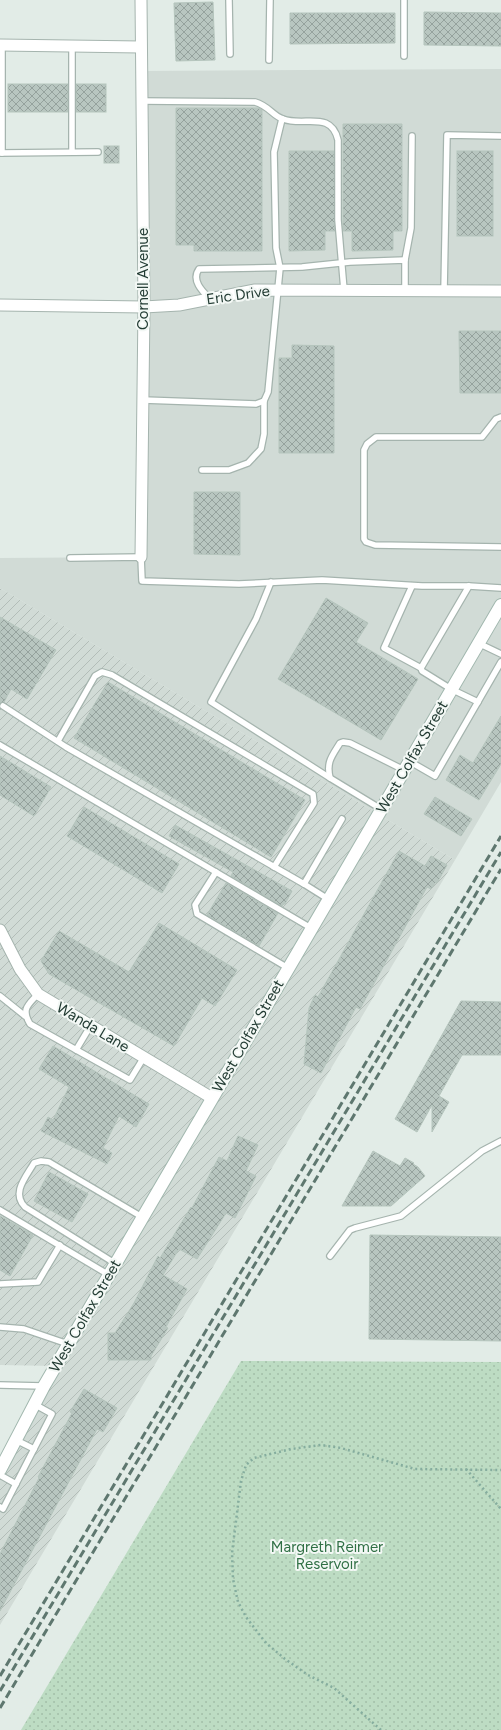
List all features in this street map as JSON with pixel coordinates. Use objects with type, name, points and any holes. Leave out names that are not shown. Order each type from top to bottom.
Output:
[{"type":"street","name":"Cornell Avenue","points":[[141,0],[140,47],[144,307],[141,557]]},
{"type":"street","points":[[1,45],[140,47]]},
{"type":"street","name":"Eric Drive","points":[[0,305],[144,307],[179,305],[255,290],[501,291]]},
{"type":"street","name":"West Colfax Street","points":[[0,1470],[44,1386],[501,605]]},
{"type":"street","name":"Wanda Lane","points":[[0,930],[20,969],[38,994],[212,1098]]},
{"type":"lane","points":[[230,0],[230,54]]},
{"type":"lane","points":[[269,60],[270,0]]},
{"type":"lane","points":[[404,0],[404,56]]},
{"type":"lane","points":[[1,45],[1,153],[98,152]]},
{"type":"lane","points":[[72,46],[72,152]]},
{"type":"lane","points":[[142,100],[254,102],[264,105],[282,119],[298,122],[323,122],[331,126],[336,132],[338,140],[338,220],[344,290]]},
{"type":"lane","points":[[202,470],[229,470],[248,463],[261,449],[264,434],[264,401],[268,392],[280,268],[276,248],[274,152],[282,119]]},
{"type":"lane","points":[[444,291],[447,135],[501,136]]},
{"type":"lane","points":[[405,291],[405,260],[411,228],[412,136]]},
{"type":"lane","points":[[210,299],[202,291],[198,284],[197,277],[199,269],[280,268],[405,260]]},
{"type":"lane","points":[[143,400],[256,404],[264,401]]},
{"type":"lane","points":[[501,417],[496,419],[482,437],[376,437],[367,444],[364,450],[364,539],[366,542],[375,545],[501,547]]},
{"type":"lane","points":[[70,558],[86,559],[141,557],[142,581],[239,584],[322,580],[412,586],[469,586],[501,588]]},
{"type":"lane","points":[[271,582],[256,619],[212,702],[381,809]]},
{"type":"lane","points":[[412,586],[384,648],[420,668],[422,671],[451,689],[478,702]]},
{"type":"lane","points":[[420,668],[469,586]]},
{"type":"lane","points":[[478,643],[501,654]]},
{"type":"lane","points":[[330,778],[328,768],[329,760],[340,743],[343,742],[350,743],[435,776],[501,662]]},
{"type":"lane","points":[[58,741],[95,676],[102,672],[112,675],[313,794],[314,803],[274,867]]},
{"type":"lane","points":[[3,706],[58,741],[328,899]]},
{"type":"lane","points":[[0,745],[311,928]]},
{"type":"lane","points":[[304,884],[342,819]]},
{"type":"lane","points":[[216,872],[195,905],[197,914],[288,968]]},
{"type":"lane","points":[[26,1016],[26,1008],[38,994]]},
{"type":"lane","points":[[0,996],[26,1016],[30,1024],[130,1080],[144,1057]]},
{"type":"lane","points":[[76,1050],[91,1025]]},
{"type":"lane","points":[[330,1256],[350,1230],[401,1216],[482,1151],[501,1141]]},
{"type":"lane","points":[[112,1269],[25,1207],[19,1201],[18,1194],[34,1163],[41,1160],[49,1162],[143,1217]]},
{"type":"lane","points":[[0,1210],[60,1245],[112,1269]]},
{"type":"lane","points":[[0,1284],[38,1282],[60,1245]]},
{"type":"lane","points":[[0,1327],[24,1329],[69,1344]]},
{"type":"lane","points":[[0,1385],[44,1386]]},
{"type":"lane","points":[[0,1507],[3,1508],[52,1414],[34,1404]]},
{"type":"lane","points":[[16,1440],[34,1449]]},
{"type":"lane","points":[[0,1475],[16,1484]]},
{"type":"path","points":[[382,1730],[334,1688],[308,1675],[285,1659],[266,1643],[246,1617],[238,1602],[233,1580],[232,1553],[241,1482],[246,1465],[254,1458],[291,1449],[321,1445],[341,1448],[415,1468],[501,1470]]},
{"type":"path","points":[[466,1469],[501,1509]]},
{"type":"shaded area","points":[[501,69],[501,782],[455,860],[0,588],[0,558],[141,557],[141,71]]},
{"type":"shaded area","points":[[0,588],[455,860],[0,1625],[0,1470],[55,1366],[0,1365]]},
{"type":"green space","name":"Margreth Reimer Reservoir","points":[[241,1361],[501,1362],[501,1730],[21,1730]]},
{"type":"building","points":[[213,2],[215,60],[176,61],[174,3]]},
{"type":"building","points":[[424,12],[501,13],[501,46],[424,45]]},
{"type":"building","points":[[290,13],[395,13],[395,43],[290,44]]},
{"type":"building","points":[[8,84],[68,84],[68,112],[8,112]]},
{"type":"building","points":[[76,84],[106,84],[106,112],[76,112]]},
{"type":"building","points":[[176,108],[258,108],[262,110],[262,251],[194,251],[194,245],[176,245]]},
{"type":"building","points":[[343,124],[402,124],[402,231],[393,231],[393,250],[352,251],[352,231],[343,231]]},
{"type":"building","points":[[104,146],[119,146],[119,163],[104,163]]},
{"type":"building","points":[[289,151],[334,151],[335,231],[325,231],[325,250],[289,251]]},
{"type":"building","points":[[457,151],[493,151],[493,236],[457,236]]},
{"type":"building","points":[[459,331],[501,331],[501,393],[460,393]]},
{"type":"building","points":[[292,345],[334,346],[334,453],[279,453],[279,358],[292,358]]},
{"type":"building","points":[[194,492],[240,492],[240,555],[194,554]]},
{"type":"building","points":[[326,598],[368,623],[356,642],[418,679],[381,740],[278,679]]},
{"type":"building","points":[[0,617],[56,650],[27,699],[11,689],[4,702],[0,703]]},
{"type":"building","points":[[108,682],[305,800],[271,857],[74,738]]},
{"type":"building","points":[[501,716],[501,764],[479,800],[446,780],[460,755],[473,763]]},
{"type":"building","points":[[0,756],[51,787],[34,816],[0,795]]},
{"type":"building","points":[[435,797],[472,819],[461,836],[424,814]]},
{"type":"building","points":[[84,807],[179,864],[162,893],[67,836]]},
{"type":"building","points":[[175,825],[292,891],[285,904],[282,906],[231,876],[233,872],[169,836]]},
{"type":"building","points":[[399,851],[425,866],[431,856],[447,865],[437,883],[436,882],[431,889],[427,887],[360,1009],[356,1007],[321,1073],[304,1064],[309,1008],[315,995],[318,997]]},
{"type":"building","points":[[226,883],[278,913],[259,946],[207,915]]},
{"type":"building","points":[[159,923],[237,970],[215,1006],[202,998],[174,1046],[49,974],[41,961],[59,931],[129,972]]},
{"type":"building","points":[[461,1001],[501,1002],[501,1055],[462,1055],[439,1096],[449,1102],[432,1132],[432,1105],[417,1132],[395,1119]]},
{"type":"building","points":[[53,1046],[149,1104],[136,1127],[119,1116],[103,1148],[112,1153],[107,1164],[41,1131],[48,1117],[53,1120],[69,1087],[39,1069]]},
{"type":"building","points":[[238,1136],[258,1145],[246,1171],[256,1176],[235,1218],[226,1213],[197,1259],[179,1249],[163,1275],[187,1289],[166,1327],[168,1328],[151,1356],[151,1360],[108,1360],[108,1333],[115,1333],[134,1303],[158,1256],[160,1258],[191,1207],[192,1208],[219,1157],[227,1161]]},
{"type":"building","points":[[373,1151],[400,1166],[405,1158],[414,1163],[413,1164],[418,1167],[425,1176],[391,1206],[342,1206]]},
{"type":"building","points":[[49,1172],[88,1194],[72,1222],[34,1201]]},
{"type":"building","points":[[0,1216],[33,1235],[10,1276],[0,1270]]},
{"type":"building","points":[[370,1235],[501,1237],[501,1341],[369,1339]]},
{"type":"building","points":[[84,1389],[117,1408],[103,1432],[97,1429],[0,1611],[0,1554],[72,1413],[70,1412]]},
{"type":"railway","points":[[0,1676],[501,836]]},
{"type":"railway","points":[[0,1691],[501,852]]},
{"type":"railway","points":[[0,1708],[501,869]]}]
